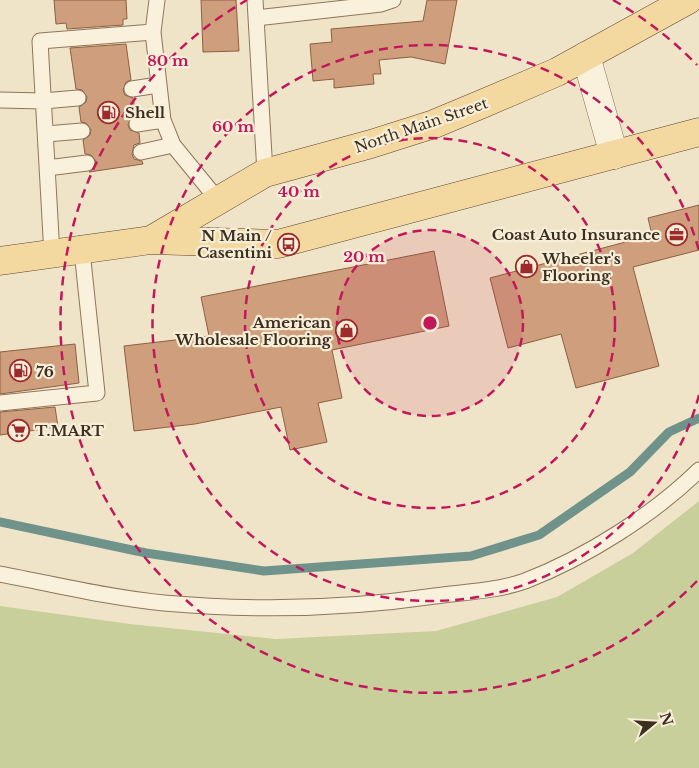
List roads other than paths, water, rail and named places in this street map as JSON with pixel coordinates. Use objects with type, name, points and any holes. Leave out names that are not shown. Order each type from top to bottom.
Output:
[{"type":"main road","name":"North Main Street","points":[[151,240],[265,174],[434,124],[557,72],[688,0]]},
{"type":"main road","name":"North Main Street","points":[[0,261],[151,240],[278,244],[699,132]]},
{"type":"street","points":[[586,56],[614,155]]},
{"type":"lane","points":[[157,0],[153,32],[163,120],[173,145],[218,200]]},
{"type":"lane","points":[[255,0],[265,174]]},
{"type":"lane","points":[[256,18],[292,7],[381,4],[393,0]]},
{"type":"lane","points":[[52,255],[40,41],[153,32]]},
{"type":"lane","points":[[132,90],[158,85]]},
{"type":"lane","points":[[0,100],[43,101],[78,98]]},
{"type":"lane","points":[[137,124],[163,120]]},
{"type":"lane","points":[[46,134],[82,131]]},
{"type":"lane","points":[[141,152],[173,145]]},
{"type":"lane","points":[[47,168],[87,163]]},
{"type":"lane","points":[[0,404],[97,393],[82,251]]},
{"type":"lane","points":[[0,574],[162,603],[258,609],[388,603],[498,587],[523,582],[562,564],[623,530],[684,485],[699,470]]},
{"type":"waterway","points":[[0,522],[146,553],[264,571],[471,556],[539,535],[630,472],[669,432],[699,418]]},
{"type":"place","name":"Shell","points":[[109,112]]},
{"type":"place","name":"Coast Auto Insurance","points":[[676,234]]},
{"type":"place","name":"N Main / Casentini","points":[[288,244]]},
{"type":"place","name":"Wheeler's Flooring","points":[[526,267]]},
{"type":"place","name":"American Wholesale Flooring","points":[[347,331]]},
{"type":"place","name":"76","points":[[20,371]]},
{"type":"place","name":"T.MART","points":[[19,430]]}]
